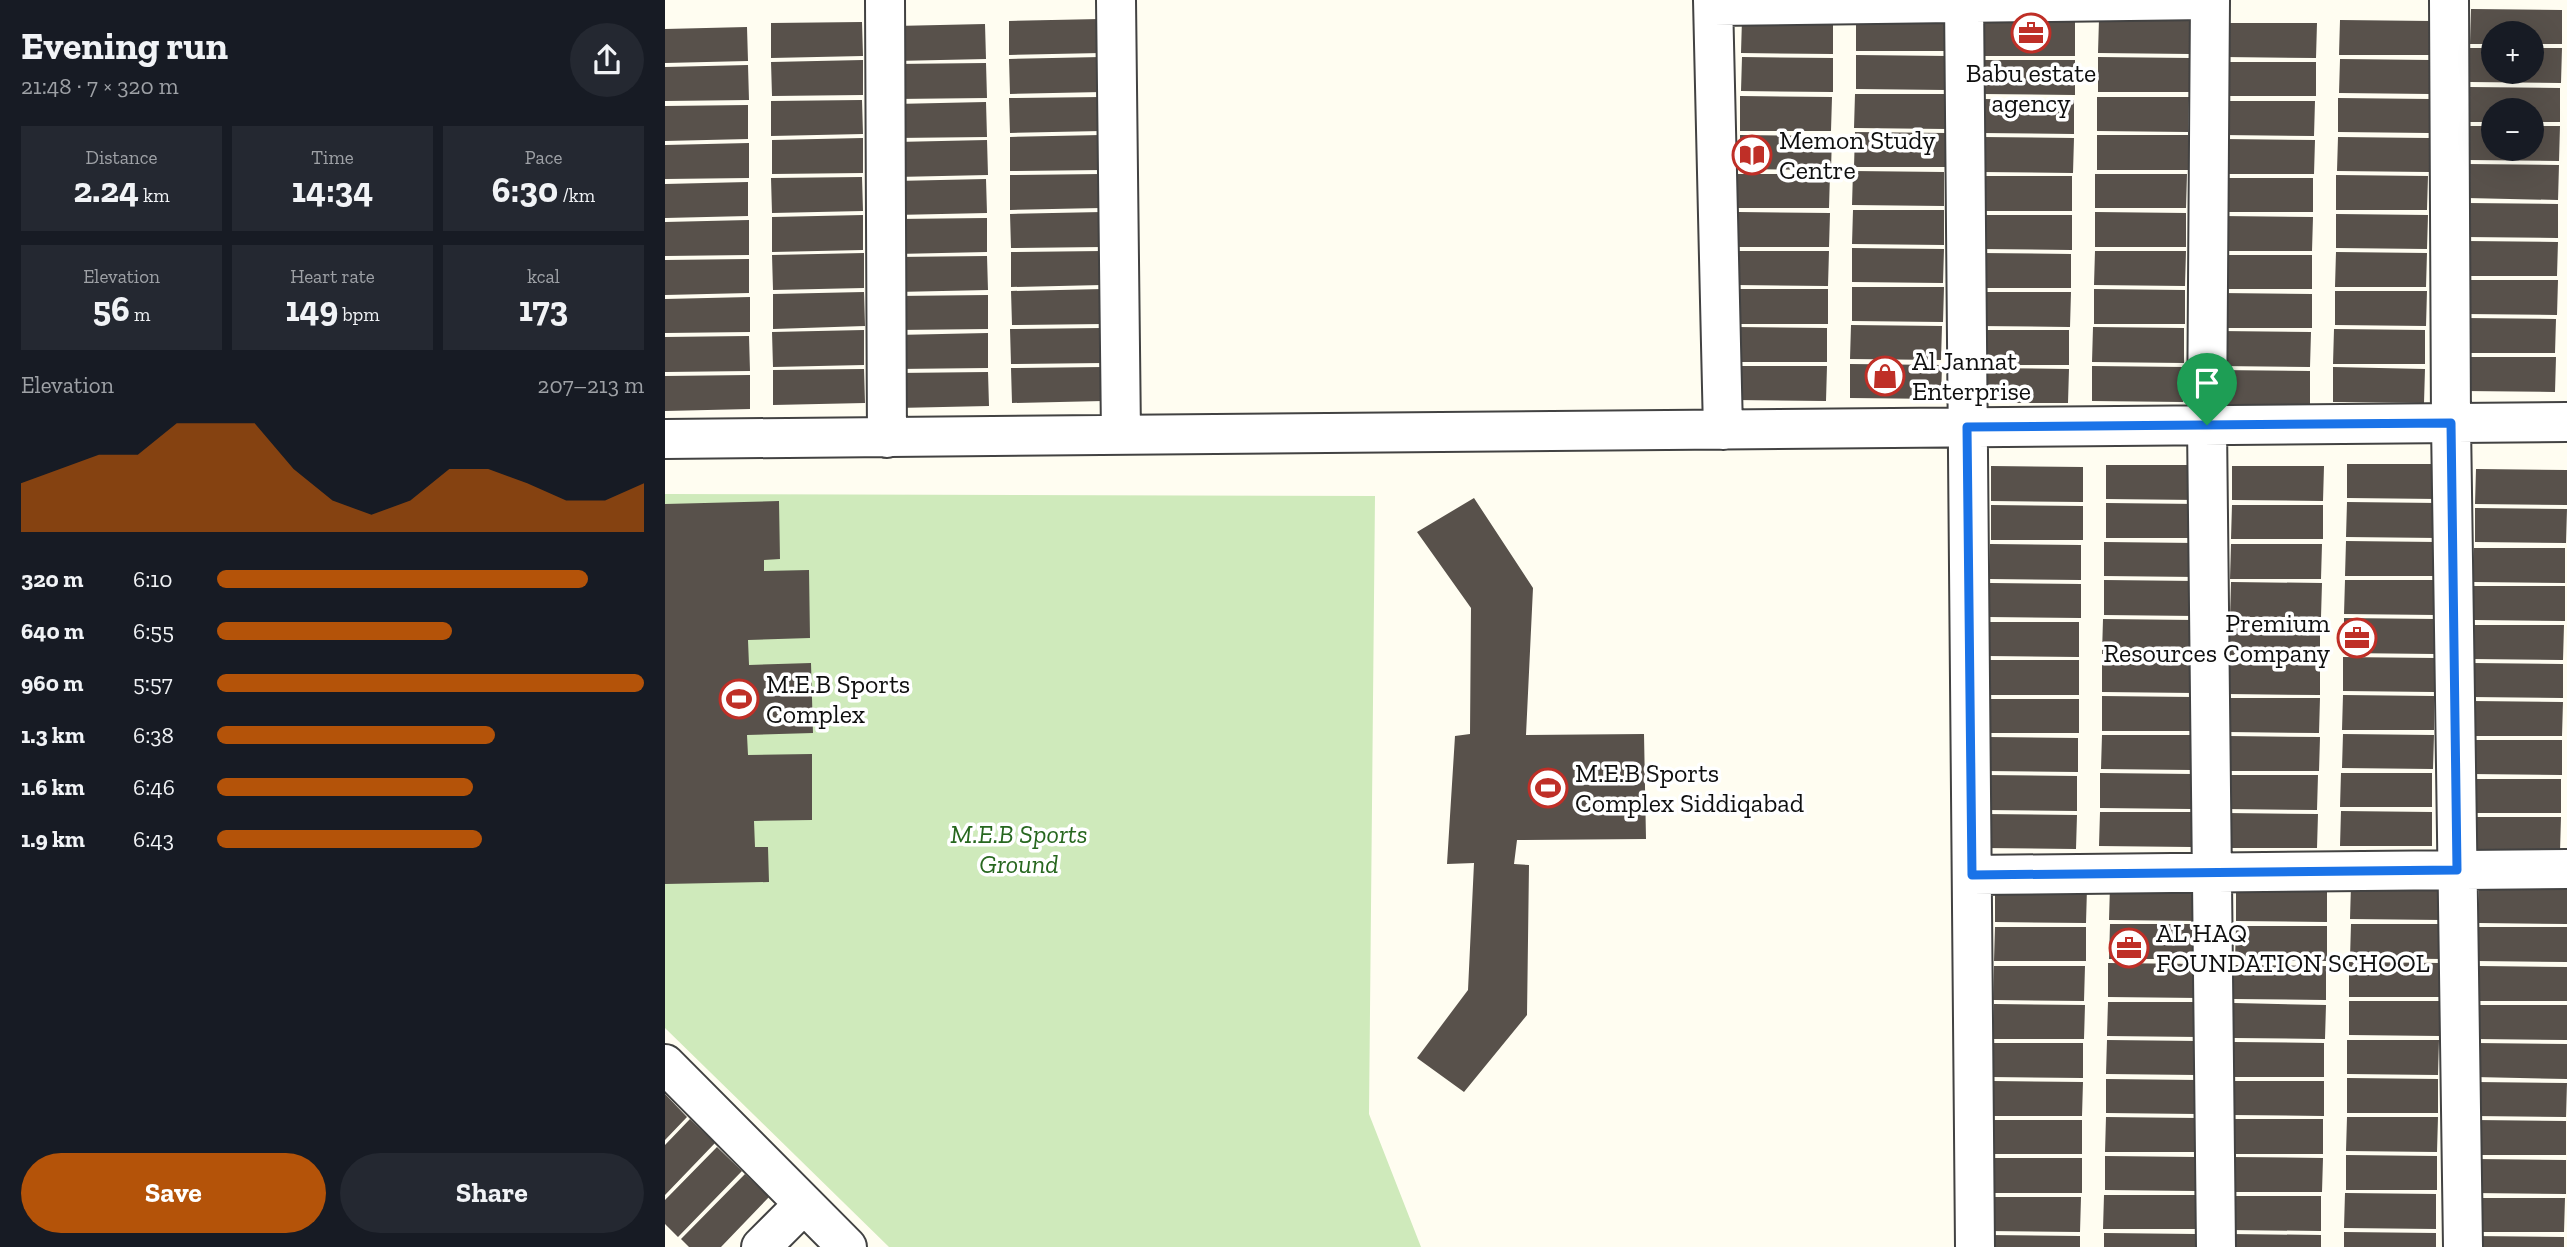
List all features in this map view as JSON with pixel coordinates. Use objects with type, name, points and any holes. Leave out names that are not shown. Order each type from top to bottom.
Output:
[{"type":"street","points":[[885,0],[887,438]]},
{"type":"street","points":[[1116,0],[1121,435]]},
{"type":"street","points":[[1723,430],[1714,3],[2209,0],[2207,425],[2216,1247]]},
{"type":"street","points":[[2449,0],[2451,423],[2463,1247]]},
{"type":"street","points":[[1964,1],[1975,1247]]},
{"type":"street","points":[[665,439],[2567,422]]},
{"type":"street","points":[[1972,875],[2567,869]]},
{"type":"street","points":[[665,1064],[847,1247]]},
{"type":"street","points":[[761,1247],[803,1205]]},
{"type":"green space","name":"M.E.B Sports Ground","points":[[665,494],[1375,496],[1369,1114],[1421,1247],[889,1247],[665,1028]]},
{"type":"building","points":[[2471,9],[2562,10],[2562,44],[2544,44],[2544,21],[2481,21],[2481,44],[2470,44]]},
{"type":"building","points":[[1856,16],[1948,17],[1948,51],[1856,51]]},
{"type":"building","points":[[1100,19],[1101,53],[1009,55],[1009,21]]},
{"type":"building","points":[[1742,19],[1833,19],[1833,54],[1741,53]]},
{"type":"building","points":[[2099,19],[2190,19],[2190,54],[2098,53]]},
{"type":"building","points":[[2340,20],[2431,21],[2431,55],[2339,55]]},
{"type":"building","points":[[862,22],[863,56],[771,58],[771,23]]},
{"type":"building","points":[[1984,22],[2075,22],[2075,56],[1984,56]]},
{"type":"building","points":[[2225,23],[2317,23],[2316,58],[2225,57]]},
{"type":"building","points":[[985,24],[986,59],[895,61],[895,26]]},
{"type":"building","points":[[747,27],[748,61],[665,63],[665,29]]},
{"type":"building","points":[[2470,48],[2481,48],[2481,82],[2470,82]]},
{"type":"building","points":[[2544,48],[2562,48],[2561,83],[2544,83]]},
{"type":"building","points":[[1856,55],[1948,56],[1947,90],[1856,89]]},
{"type":"building","points":[[1101,57],[1102,92],[1010,94],[1009,59]]},
{"type":"building","points":[[1742,57],[1833,58],[1833,92],[1741,91]]},
{"type":"building","points":[[2098,57],[2190,58],[2190,92],[2098,92]]},
{"type":"building","points":[[2340,59],[2431,60],[2430,94],[2339,93]]},
{"type":"building","points":[[863,60],[863,95],[772,96],[771,62]]},
{"type":"building","points":[[1984,60],[2075,60],[2075,95],[1983,94]]},
{"type":"building","points":[[2225,62],[2316,62],[2316,96],[2224,96]]},
{"type":"building","points":[[986,63],[987,98],[896,99],[895,64]]},
{"type":"building","points":[[748,65],[749,100],[665,101],[665,67]]},
{"type":"building","points":[[2469,87],[2560,88],[2560,122],[2544,122],[2544,98],[2481,98],[2481,122],[2469,122]]},
{"type":"building","points":[[1855,94],[1946,94],[1946,129],[1854,128]]},
{"type":"building","points":[[1740,96],[1832,97],[1831,131],[1740,131]]},
{"type":"building","points":[[1101,97],[1101,131],[1010,133],[1009,98]]},
{"type":"building","points":[[2097,97],[2189,97],[2188,132],[2097,131]]},
{"type":"building","points":[[2338,98],[2430,99],[2429,133],[2338,132]]},
{"type":"building","points":[[1982,99],[2074,100],[2074,134],[1982,133]]},
{"type":"building","points":[[862,100],[863,134],[771,136],[771,101]]},
{"type":"building","points":[[2224,101],[2315,101],[2314,136],[2223,135]]},
{"type":"building","points":[[986,102],[987,137],[895,138],[895,104]]},
{"type":"building","points":[[748,105],[748,139],[665,141],[665,106]]},
{"type":"building","points":[[2469,126],[2481,126],[2481,160],[2468,160]]},
{"type":"building","points":[[2544,126],[2560,126],[2559,161],[2544,161]]},
{"type":"building","points":[[1855,132],[1946,133],[1946,167],[1854,167]]},
{"type":"building","points":[[1101,135],[1102,170],[1010,171],[1010,137]]},
{"type":"building","points":[[1740,135],[1832,136],[1831,170],[1740,169]]},
{"type":"building","points":[[2097,135],[2188,135],[2188,170],[2097,170]]},
{"type":"building","points":[[1982,137],[2074,138],[2073,173],[1982,172]]},
{"type":"building","points":[[2338,137],[2429,138],[2429,172],[2337,171]]},
{"type":"building","points":[[863,138],[863,173],[772,174],[772,140]]},
{"type":"building","points":[[2223,139],[2315,140],[2314,174],[2223,174]]},
{"type":"building","points":[[987,140],[988,175],[896,177],[896,142]]},
{"type":"building","points":[[749,143],[749,178],[665,179],[665,145]]},
{"type":"building","points":[[2467,164],[2559,165],[2558,200],[2467,198]]},
{"type":"building","points":[[1853,171],[1944,172],[1944,206],[1852,205]]},
{"type":"building","points":[[1101,174],[1101,208],[1010,210],[1010,175]]},
{"type":"building","points":[[1738,174],[1830,174],[1829,208],[1738,208]]},
{"type":"building","points":[[2095,174],[2187,174],[2186,208],[2095,208]]},
{"type":"building","points":[[2336,175],[2428,176],[2427,210],[2336,210]]},
{"type":"building","points":[[1981,176],[2072,176],[2072,211],[1980,211]]},
{"type":"building","points":[[862,177],[863,211],[772,213],[771,178]]},
{"type":"building","points":[[2222,178],[2313,178],[2313,212],[2221,212]]},
{"type":"building","points":[[986,179],[987,213],[895,215],[895,181]]},
{"type":"building","points":[[748,182],[748,216],[665,218],[665,184]]},
{"type":"building","points":[[2467,203],[2558,204],[2558,238],[2466,237]]},
{"type":"building","points":[[1853,210],[1944,210],[1944,245],[1852,244]]},
{"type":"building","points":[[1102,212],[1102,247],[1011,248],[1010,214]]},
{"type":"building","points":[[1738,212],[1830,213],[1829,247],[1738,247]]},
{"type":"building","points":[[2095,212],[2186,213],[2186,247],[2095,247]]},
{"type":"building","points":[[2336,214],[2428,215],[2427,249],[2336,248]]},
{"type":"building","points":[[863,215],[863,250],[772,252],[772,217]]},
{"type":"building","points":[[1980,215],[2072,215],[2072,250],[1980,249]]},
{"type":"building","points":[[2221,216],[2313,217],[2312,251],[2221,251]]},
{"type":"building","points":[[987,218],[987,252],[896,254],[896,219]]},
{"type":"building","points":[[749,220],[749,255],[665,256],[665,222]]},
{"type":"building","points":[[2466,241],[2558,242],[2557,276],[2466,276]]},
{"type":"building","points":[[1852,248],[1944,249],[1943,283],[1852,282]]},
{"type":"building","points":[[1102,251],[1102,285],[1011,287],[1011,252]]},
{"type":"building","points":[[1738,251],[1829,251],[1828,286],[1737,285]]},
{"type":"building","points":[[2095,251],[2186,251],[2185,286],[2094,285]]},
{"type":"building","points":[[2336,252],[2427,253],[2426,287],[2335,287]]},
{"type":"building","points":[[864,253],[864,288],[773,290],[772,255]]},
{"type":"building","points":[[1980,253],[2071,254],[2071,288],[1979,288]]},
{"type":"building","points":[[2221,255],[2312,255],[2312,289],[2220,289]]},
{"type":"building","points":[[987,256],[988,290],[896,292],[896,257]]},
{"type":"building","points":[[749,259],[749,293],[665,295],[665,260]]},
{"type":"building","points":[[2466,280],[2558,280],[2557,315],[2466,314]]},
{"type":"building","points":[[1852,287],[1944,287],[1943,322],[1852,321]]},
{"type":"building","points":[[1103,289],[1103,324],[1012,325],[1011,291]]},
{"type":"building","points":[[1737,289],[1828,289],[1828,324],[1737,324]]},
{"type":"building","points":[[2094,289],[2185,290],[2185,324],[2094,324]]},
{"type":"building","points":[[2335,291],[2427,291],[2426,326],[2335,325]]},
{"type":"building","points":[[864,292],[865,326],[773,329],[773,294]]},
{"type":"building","points":[[1979,292],[2071,292],[2070,327],[1979,326]]},
{"type":"building","points":[[2220,293],[2312,294],[2312,328],[2220,328]]},
{"type":"building","points":[[988,295],[988,329],[897,330],[897,296]]},
{"type":"building","points":[[750,297],[750,332],[665,333],[665,299]]},
{"type":"building","points":[[2464,318],[2556,319],[2555,353],[2464,353]]},
{"type":"building","points":[[1851,325],[1942,326],[1941,360],[1850,359]]},
{"type":"building","points":[[1736,327],[1827,328],[1827,362],[1735,362]]},
{"type":"building","points":[[2093,327],[2184,328],[2184,363],[2092,362]]},
{"type":"building","points":[[1102,328],[1103,363],[1011,364],[1010,329]]},
{"type":"building","points":[[2334,329],[2425,330],[2425,364],[2333,364]]},
{"type":"building","points":[[864,330],[864,365],[773,367],[772,332]]},
{"type":"building","points":[[1978,330],[2069,330],[2069,365],[1978,365]]},
{"type":"building","points":[[2219,331],[2311,332],[2310,367],[2218,366]]},
{"type":"building","points":[[988,333],[988,368],[897,369],[896,335]]},
{"type":"building","points":[[749,336],[750,371],[665,372],[665,337]]},
{"type":"building","points":[[2464,357],[2556,357],[2555,392],[2464,391]]},
{"type":"building","points":[[1850,364],[1942,365],[1941,399],[1850,398]]},
{"type":"building","points":[[1735,366],[1827,366],[1826,401],[1735,400]]},
{"type":"building","points":[[2092,366],[2184,367],[2183,402],[2092,401]]},
{"type":"building","points":[[1103,367],[1103,401],[1012,403],[1011,368]]},
{"type":"building","points":[[2333,367],[2425,369],[2424,403],[2333,402]]},
{"type":"building","points":[[1978,368],[2069,369],[2068,403],[1977,403]]},
{"type":"building","points":[[864,369],[865,403],[773,405],[773,370]]},
{"type":"building","points":[[2218,370],[2310,371],[2310,405],[2219,405]]},
{"type":"building","points":[[988,372],[989,406],[897,408],[897,373]]},
{"type":"building","points":[[750,375],[750,409],[665,411],[665,376]]},
{"type":"building","points":[[2347,464],[2438,464],[2438,499],[2347,498]]},
{"type":"building","points":[[2106,465],[2198,465],[2197,500],[2106,499]]},
{"type":"building","points":[[1991,466],[2083,467],[2083,502],[1991,501]]},
{"type":"building","points":[[2232,466],[2324,466],[2323,501],[2232,500]]},
{"type":"building","points":[[2476,469],[2567,470],[2567,505],[2475,504]]},
{"type":"building","name":"M.E.B Sports Complex Siddiqabad","points":[[1474,498],[1533,588],[1526,735],[1644,734],[1646,839],[1517,840],[1514,864],[1529,865],[1527,1015],[1464,1092],[1417,1058],[1468,990],[1474,863],[1447,864],[1455,736],[1470,734],[1471,608],[1417,532]]},
{"type":"building","name":"M.E.B Sports Complex","points":[[779,501],[780,559],[764,560],[764,571],[809,570],[810,638],[748,640],[749,665],[811,663],[813,733],[747,735],[748,755],[812,754],[812,820],[754,821],[755,847],[768,847],[769,882],[665,884],[665,504]]},
{"type":"building","points":[[2347,502],[2438,503],[2438,538],[2346,537]]},
{"type":"building","points":[[2106,503],[2198,504],[2197,538],[2106,538]]},
{"type":"building","points":[[1991,505],[2083,506],[2083,540],[1991,540]]},
{"type":"building","points":[[2232,505],[2323,505],[2323,539],[2231,539]]},
{"type":"building","points":[[2475,508],[2567,509],[2566,543],[2475,542]]},
{"type":"building","points":[[2346,541],[2437,542],[2437,576],[2345,576]]},
{"type":"building","points":[[2104,542],[2196,543],[2196,577],[2104,576]]},
{"type":"building","points":[[1990,544],[2081,545],[2081,580],[1990,579]]},
{"type":"building","points":[[2231,544],[2322,544],[2321,579],[2230,579]]},
{"type":"building","points":[[2474,548],[2565,548],[2565,583],[2473,582]]},
{"type":"building","points":[[2104,580],[2196,581],[2196,616],[2104,615]]},
{"type":"building","points":[[2345,580],[2437,580],[2436,615],[2344,614]]},
{"type":"building","points":[[2231,582],[2322,583],[2321,617],[2230,617]]},
{"type":"building","points":[[1990,583],[2081,584],[2081,618],[1989,617]]},
{"type":"building","points":[[2474,586],[2565,586],[2565,621],[2474,620]]},
{"type":"building","points":[[2344,618],[2435,619],[2435,654],[2344,653]]},
{"type":"building","points":[[2103,619],[2195,620],[2194,654],[2102,654]]},
{"type":"building","points":[[2229,621],[2320,622],[2320,656],[2228,655]]},
{"type":"building","points":[[1988,622],[2079,622],[2079,657],[1988,656]]},
{"type":"building","points":[[2472,625],[2564,625],[2563,660],[2472,659]]},
{"type":"building","points":[[2343,657],[2435,658],[2434,692],[2343,691]]},
{"type":"building","points":[[2102,658],[2194,658],[2194,693],[2102,692]]},
{"type":"building","points":[[1988,660],[2079,660],[2079,695],[1987,695]]},
{"type":"building","points":[[2229,660],[2320,660],[2320,695],[2228,694]]},
{"type":"building","points":[[2472,663],[2563,664],[2563,698],[2472,697]]},
{"type":"building","points":[[2343,695],[2434,696],[2434,730],[2342,730]]},
{"type":"building","points":[[2102,696],[2193,697],[2193,731],[2102,731]]},
{"type":"building","points":[[2228,698],[2320,698],[2319,733],[2228,732]]},
{"type":"building","points":[[1987,699],[2079,699],[2079,733],[1987,733]]},
{"type":"building","points":[[2472,701],[2563,702],[2562,736],[2471,736]]},
{"type":"building","points":[[2343,734],[2434,735],[2433,769],[2342,768]]},
{"type":"building","points":[[2102,735],[2193,735],[2192,770],[2101,769]]},
{"type":"building","points":[[2228,736],[2320,737],[2319,771],[2227,771]]},
{"type":"building","points":[[1987,737],[2078,738],[2078,772],[1986,771]]},
{"type":"building","points":[[2471,740],[2562,740],[2562,775],[2471,774]]},
{"type":"building","points":[[2100,773],[2192,774],[2191,809],[2100,808]]},
{"type":"building","points":[[2341,773],[2432,773],[2432,807],[2340,807]]},
{"type":"building","points":[[1986,775],[2077,776],[2077,811],[1985,810]]},
{"type":"building","points":[[2226,775],[2318,775],[2317,810],[2226,809]]},
{"type":"building","points":[[2470,779],[2561,779],[2561,813],[2469,813]]},
{"type":"building","points":[[2341,811],[2432,812],[2432,846],[2340,846]]},
{"type":"building","points":[[2100,812],[2191,812],[2191,847],[2099,846]]},
{"type":"building","points":[[2226,813],[2318,814],[2317,848],[2226,848]]},
{"type":"building","points":[[1985,814],[2077,815],[2076,849],[1985,848]]},
{"type":"building","points":[[2470,817],[2561,817],[2560,852],[2469,852]]},
{"type":"building","points":[[2351,885],[2442,886],[2442,920],[2350,919]]},
{"type":"building","points":[[2110,886],[2201,886],[2201,921],[2109,920]]},
{"type":"building","points":[[2236,887],[2327,888],[2327,922],[2236,921]]},
{"type":"building","points":[[1995,888],[2087,888],[2086,923],[1995,922]]},
{"type":"building","points":[[2479,889],[2567,889],[2567,924],[2479,923]]},
{"type":"building","points":[[2110,924],[2201,924],[2200,959],[2109,959]]},
{"type":"building","points":[[2351,924],[2442,924],[2441,959],[2350,958]]},
{"type":"building","points":[[2236,926],[2327,926],[2327,961],[2235,960]]},
{"type":"building","points":[[1995,927],[2086,927],[2086,961],[1994,961]]},
{"type":"building","points":[[2479,927],[2567,927],[2567,962],[2478,961]]},
{"type":"building","points":[[2349,962],[2440,963],[2440,997],[2349,997]]},
{"type":"building","points":[[2108,963],[2200,964],[2199,998],[2108,997]]},
{"type":"building","points":[[2234,965],[2326,966],[2326,1000],[2234,999]]},
{"type":"building","points":[[1994,966],[2085,966],[2084,1001],[1993,1000]]},
{"type":"building","points":[[2478,966],[2567,967],[2567,1001],[2477,1001]]},
{"type":"building","points":[[2349,1001],[2440,1001],[2440,1036],[2349,1035]]},
{"type":"building","points":[[2108,1002],[2200,1002],[2199,1037],[2107,1036]]},
{"type":"building","points":[[2234,1003],[2326,1005],[2325,1039],[2234,1038]]},
{"type":"building","points":[[1994,1004],[2085,1005],[2084,1039],[1993,1039]]},
{"type":"building","points":[[2477,1005],[2567,1005],[2567,1040],[2477,1039]]},
{"type":"building","points":[[2107,1040],[2198,1041],[2197,1075],[2106,1074]]},
{"type":"building","points":[[2347,1040],[2439,1040],[2438,1075],[2347,1074]]},
{"type":"building","points":[[2233,1042],[2324,1043],[2324,1077],[2232,1077]]},
{"type":"building","points":[[1992,1043],[2083,1043],[2083,1078],[1991,1077]]},
{"type":"building","points":[[2476,1043],[2567,1044],[2567,1079],[2475,1077]]},
{"type":"building","points":[[2347,1078],[2438,1079],[2438,1113],[2347,1113]]},
{"type":"building","points":[[2106,1079],[2198,1080],[2197,1114],[2106,1113]]},
{"type":"building","points":[[1992,1081],[2083,1082],[2082,1116],[1991,1116]]},
{"type":"building","points":[[2232,1081],[2324,1081],[2324,1116],[2232,1115]]},
{"type":"building","points":[[2476,1082],[2567,1083],[2566,1117],[2475,1116]]},
{"type":"building","points":[[665,1094],[687,1117],[665,1140]]},
{"type":"building","points":[[2106,1117],[2197,1118],[2196,1152],[2105,1152]]},
{"type":"building","points":[[2347,1117],[2438,1117],[2437,1152],[2346,1151]]},
{"type":"building","points":[[690,1119],[715,1143],[665,1195],[665,1145]]},
{"type":"building","points":[[2232,1119],[2323,1119],[2323,1154],[2231,1154]]},
{"type":"building","points":[[1991,1120],[2082,1120],[2082,1154],[1990,1154]]},
{"type":"building","points":[[2475,1120],[2566,1121],[2566,1155],[2474,1155]]},
{"type":"building","points":[[717,1147],[742,1171],[678,1237],[665,1224],[665,1200]]},
{"type":"building","points":[[2346,1155],[2437,1156],[2437,1190],[2346,1190]]},
{"type":"building","points":[[2105,1156],[2197,1157],[2196,1191],[2105,1190]]},
{"type":"building","points":[[2231,1157],[2323,1158],[2322,1192],[2231,1192]]},
{"type":"building","points":[[1991,1158],[2082,1158],[2082,1193],[1990,1193]]},
{"type":"building","points":[[2475,1159],[2566,1160],[2566,1194],[2474,1193]]},
{"type":"building","points":[[745,1174],[769,1197],[721,1247],[689,1247],[681,1239]]},
{"type":"building","points":[[2345,1193],[2436,1194],[2436,1229],[2344,1228]]},
{"type":"building","points":[[2104,1195],[2195,1195],[2195,1229],[2103,1229]]},
{"type":"building","points":[[2230,1196],[2321,1196],[2321,1231],[2230,1230]]},
{"type":"building","points":[[1989,1197],[2081,1197],[2080,1232],[1988,1231]]},
{"type":"building","points":[[2473,1198],[2565,1198],[2564,1232],[2473,1232]]},
{"type":"building","points":[[2344,1232],[2436,1233],[2436,1247],[2344,1247]]},
{"type":"building","points":[[2104,1233],[2195,1234],[2195,1247],[2104,1247]]},
{"type":"building","points":[[2230,1234],[2321,1235],[2321,1247],[2229,1247]]},
{"type":"building","points":[[1989,1235],[2080,1236],[2080,1247],[1989,1247]]},
{"type":"building","points":[[2473,1236],[2564,1237],[2564,1247],[2473,1247]]},
{"type":"place","name":"Babu estate agency","points":[[2031,33]]},
{"type":"place","name":"Memon Study Centre","points":[[1752,155]]},
{"type":"place","name":"Al Jannat Enterprise","points":[[1885,376]]},
{"type":"place","name":"Premium Resources Company","points":[[2357,638]]},
{"type":"place","name":"M.E.B Sports Complex","points":[[739,699]]},
{"type":"place","name":"M.E.B Sports Complex Siddiqabad","points":[[1548,788]]},
{"type":"place","name":"AL HAQ FOUNDATION SCHOOL","points":[[2129,948]]},
{"type":"route","points":[[2451,423],[2457,870],[1972,875],[1967,427],[2207,425],[2451,423]]}]
